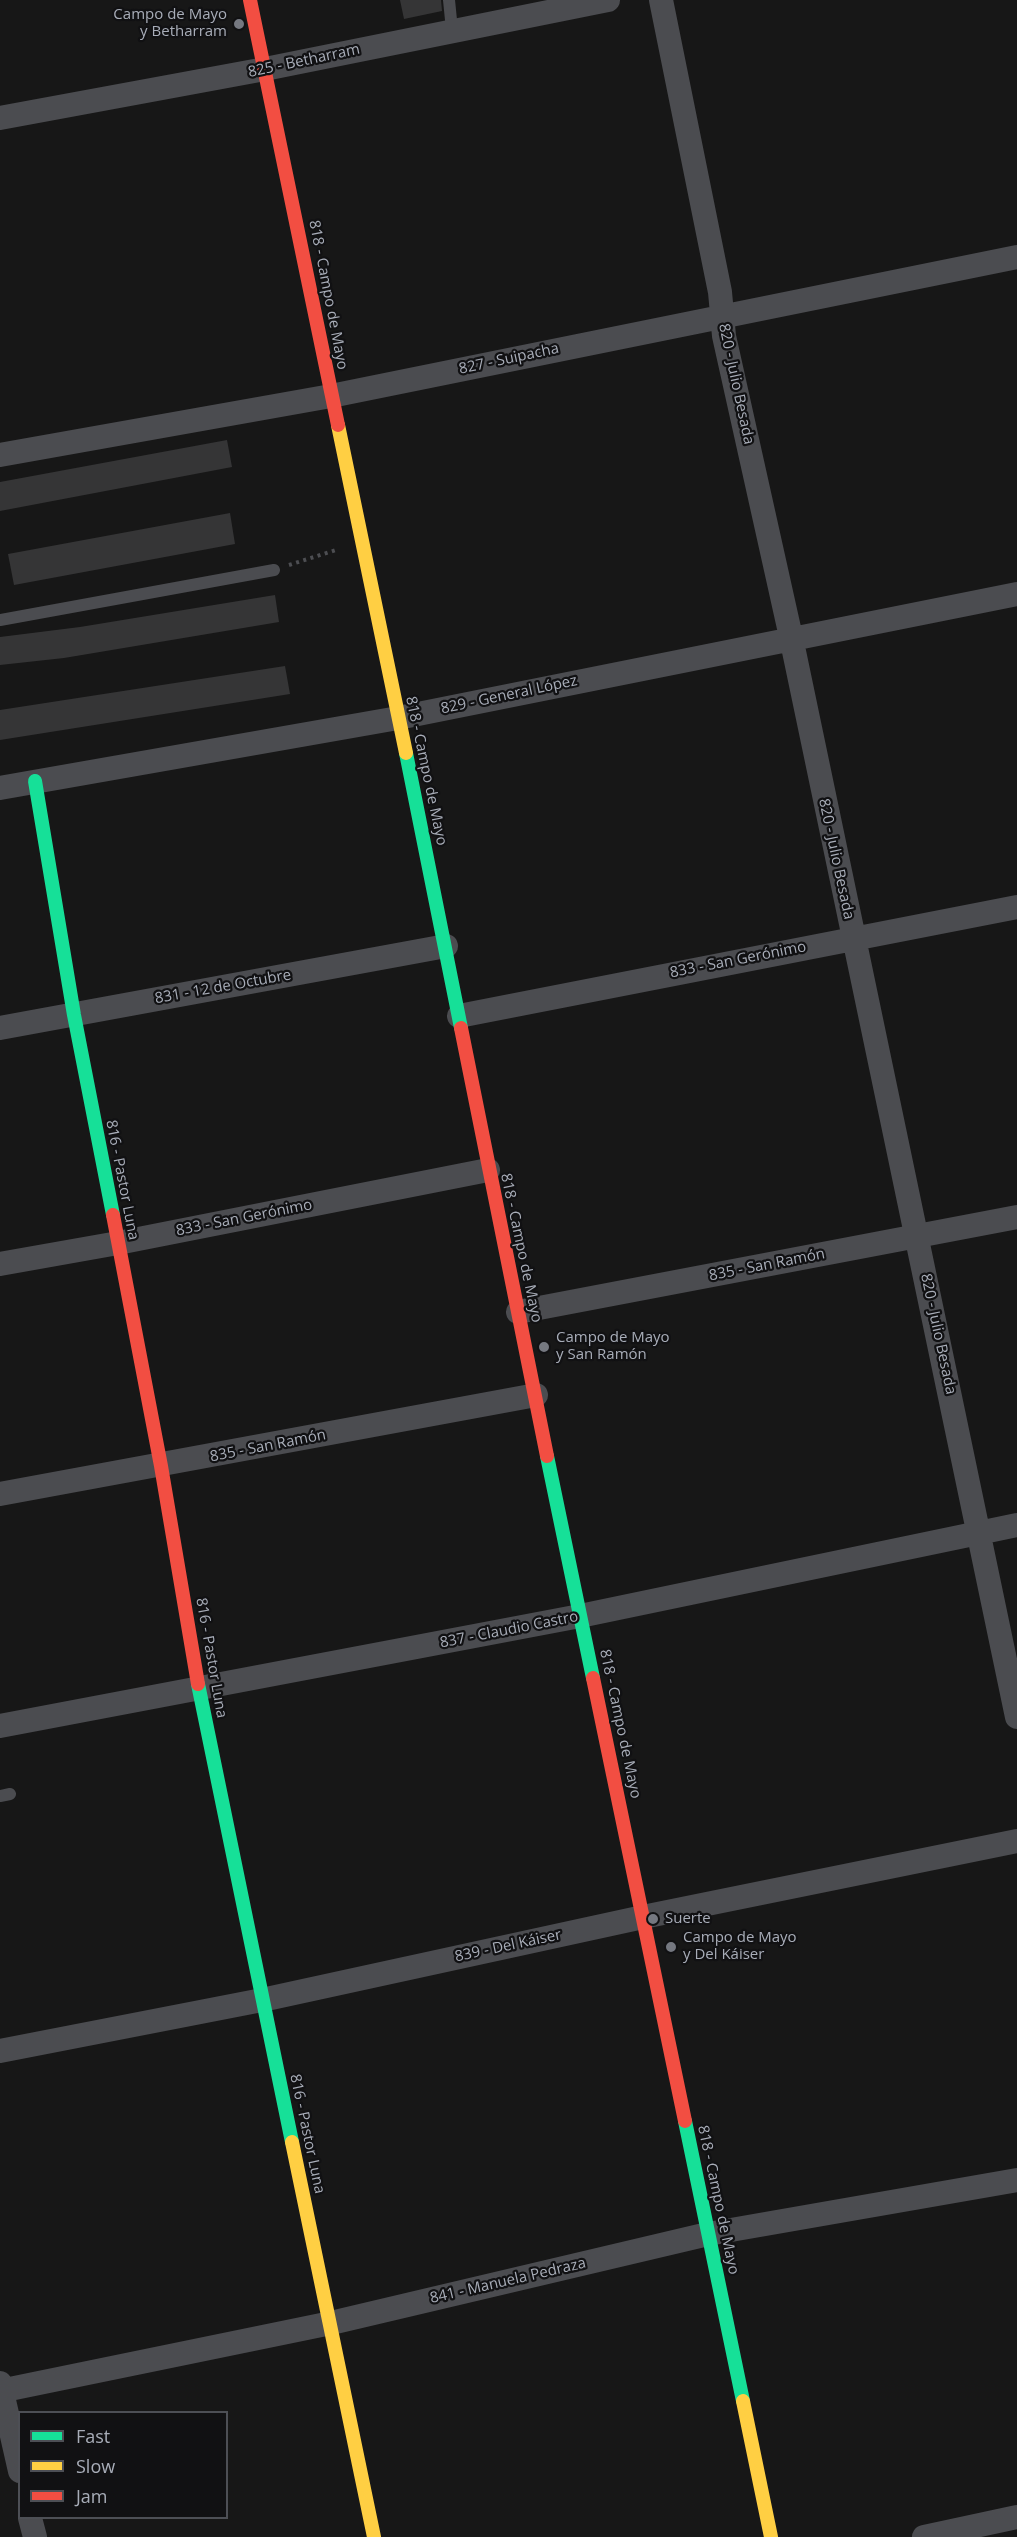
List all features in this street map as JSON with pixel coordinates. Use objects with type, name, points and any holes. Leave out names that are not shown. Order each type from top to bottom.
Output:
[{"type":"street","name":"818 - Campo de Mayo","points":[[250,0],[446,946],[488,1170],[771,2537]]},
{"type":"street","name":"825 - Betharram","points":[[0,118],[265,69],[608,0]]},
{"type":"street","name":"820 - Julio Besada","points":[[661,0],[720,292],[724,336],[791,637],[852,938],[918,1237],[1017,1717]]},
{"type":"street","name":"827 - Suipacha","points":[[0,455],[331,396],[1017,257]]},
{"type":"street","name":"829 - General López","points":[[0,788],[399,718],[791,637],[1017,594]]},
{"type":"street","name":"816 - Pastor Luna","points":[[35,781],[74,1015],[161,1466],[199,1690],[374,2537]]},
{"type":"street","name":"833 - San Gerónimo","points":[[459,1016],[1017,907]]},
{"type":"street","name":"831 - 12 de Octubre","points":[[0,1028],[446,946]]},
{"type":"street","name":"833 - San Gerónimo","points":[[0,1264],[118,1244],[488,1170]]},
{"type":"street","name":"835 - San Ramón","points":[[518,1312],[1017,1217]]},
{"type":"street","name":"835 - San Ramón","points":[[0,1494],[536,1395]]},
{"type":"street","name":"837 - Claudio Castro","points":[[0,1726],[580,1616],[1017,1526]]},
{"type":"street","name":"839 - Del Káiser","points":[[0,2051],[262,2000],[643,1917],[1017,1841]]},
{"type":"street","name":"841 - Manuela Pedraza","points":[[0,2389],[331,2323],[708,2234],[1017,2180]]},
{"type":"street","points":[[0,2389],[18,2463]]},
{"type":"street","points":[[924,2537],[1017,2517]]},
{"type":"street","points":[[30,2519],[34,2537]]},
{"type":"lane","points":[[449,0],[453,30]]},
{"type":"lane","points":[[1,617],[274,570]]},
{"type":"path","points":[[274,570],[363,541]]},
{"type":"building","points":[[400,0],[441,0],[442,11],[404,19]]},
{"type":"building","points":[[227,440],[232,467],[0,511],[0,482]]},
{"type":"building","points":[[230,513],[235,544],[14,585],[8,554]]},
{"type":"building","points":[[275,595],[279,622],[64,658],[0,665],[0,637],[80,627]]},
{"type":"building","points":[[285,666],[290,694],[0,740],[0,710]]},
{"type":"traffic: fast","points":[[406,753],[461,1028]]},
{"type":"traffic: fast","points":[[35,781],[74,1015],[113,1215]]},
{"type":"traffic: fast","points":[[547,1456],[593,1678]]},
{"type":"traffic: fast","points":[[198,1684],[292,2142]]},
{"type":"traffic: fast","points":[[685,2121],[743,2401]]},
{"type":"traffic: slow","points":[[338,425],[406,753]]},
{"type":"traffic: slow","points":[[292,2142],[374,2537]]},
{"type":"traffic: slow","points":[[743,2401],[771,2537]]},
{"type":"traffic: jam","points":[[250,0],[338,425]]},
{"type":"traffic: jam","points":[[461,1028],[547,1456]]},
{"type":"traffic: jam","points":[[113,1215],[161,1466],[198,1684]]},
{"type":"traffic: jam","points":[[593,1678],[685,2121]]},
{"type":"place","name":"Campo de Mayo y Betharram","points":[[239,24]]},
{"type":"place","name":"Campo de Mayo y San Ramón","points":[[544,1347]]},
{"type":"place","name":"Suerte","points":[[653,1919]]},
{"type":"place","name":"Campo de Mayo y Del Káiser","points":[[671,1947]]}]
